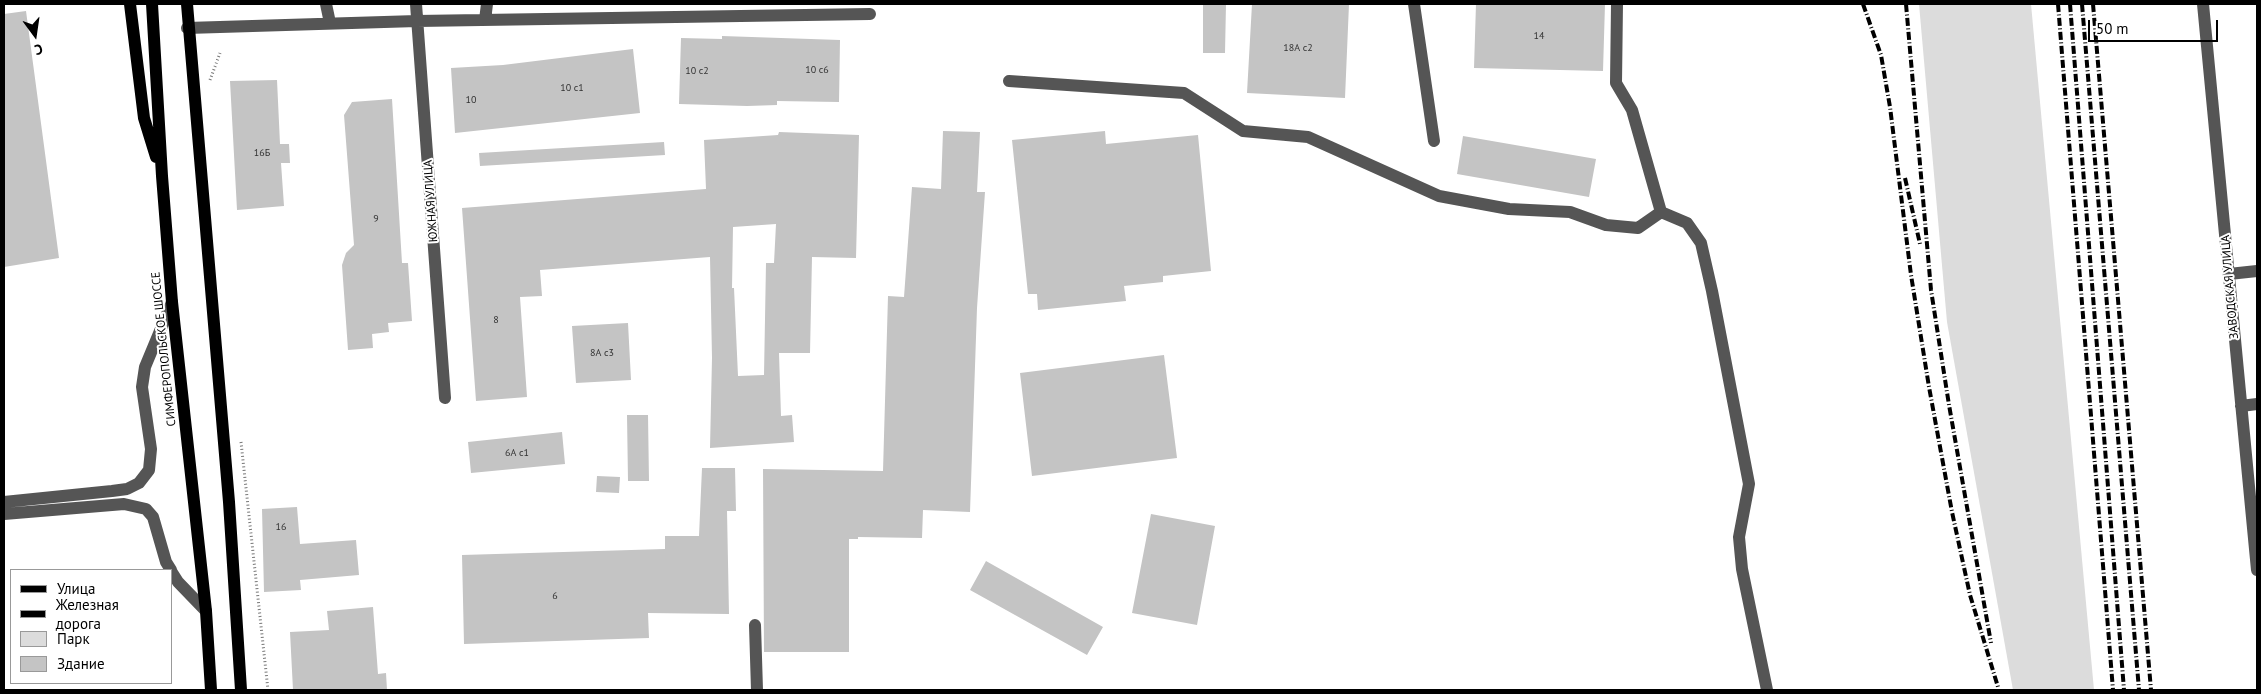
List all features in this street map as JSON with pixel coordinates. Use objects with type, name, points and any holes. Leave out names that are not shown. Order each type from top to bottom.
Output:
[{"type":"main road","points":[[130,4],[144,118],[162,176]]},
{"type":"main road","name":"СИМФЕРОПОЛЬСКОЕ ШОССЕ","points":[[152,4],[162,176],[172,302],[206,611],[211,690]]},
{"type":"main road","points":[[188,4],[188,23],[229,502],[241,690]]},
{"type":"street","points":[[326,4],[330,23]]},
{"type":"street","name":"ЮЖНАЯ УЛИЦА","points":[[416,4],[445,398]]},
{"type":"street","points":[[485,20],[487,4]]},
{"type":"street","points":[[1414,4],[1434,141]]},
{"type":"street","points":[[1618,4],[1616,83],[1632,110],[1661,212]]},
{"type":"street","name":"ЗАВОДСКАЯ УЛИЦА","points":[[2203,4],[2257,570]]},
{"type":"street","points":[[188,23],[330,23],[870,14]]},
{"type":"street","points":[[1008,80],[1184,93],[1243,131],[1308,136],[1439,196],[1509,209],[1570,212],[1606,225],[1638,228],[1661,212]]},
{"type":"street","points":[[1661,212],[1687,223],[1701,242],[1712,291],[1748,484],[1741,519],[1739,545],[1742,569],[1767,690]]},
{"type":"street","points":[[2229,274],[2257,271]]},
{"type":"street","points":[[4,502],[119,490],[139,483],[149,470],[151,450],[142,388],[145,367],[172,302]]},
{"type":"street","points":[[2241,406],[2257,404]]},
{"type":"street","points":[[4,514],[124,504],[146,509],[153,517],[166,562],[170,569]]},
{"type":"street","points":[[172,573],[178,582],[206,611]]},
{"type":"street","points":[[755,625],[757,690]]},
{"type":"path","points":[[244,474],[268,690]]},
{"type":"green space","points":[[1919,4],[2031,4],[2094,690],[2013,690],[1947,322]]},
{"type":"building","points":[[1203,4],[1226,4],[1225,53],[1203,53]]},
{"type":"building","points":[[1252,4],[1349,4],[1345,98],[1247,93]]},
{"type":"building","points":[[1476,4],[1605,4],[1603,71],[1474,68]]},
{"type":"building","points":[[26,11],[59,258],[4,267],[4,14]]},
{"type":"building","points":[[722,36],[840,40],[839,102],[777,101],[777,105],[747,106],[679,104],[681,38],[722,39]]},
{"type":"building","points":[[633,49],[640,113],[455,133],[451,68],[503,65]]},
{"type":"building","points":[[277,80],[280,144],[289,144],[290,163],[281,163],[284,206],[237,210],[230,81]]},
{"type":"building","points":[[392,99],[402,263],[408,263],[412,321],[388,323],[389,332],[372,334],[373,348],[348,350],[342,265],[346,253],[354,245],[344,115],[352,102]]},
{"type":"building","points":[[943,131],[980,132],[977,192],[985,192],[977,308],[970,512],[923,510],[922,538],[858,537],[858,539],[849,539],[849,652],[764,652],[763,469],[883,471],[888,296],[904,297],[912,187],[941,189]]},
{"type":"building","points":[[1105,131],[1106,144],[1198,135],[1211,271],[1163,276],[1163,282],[1124,286],[1126,301],[1038,310],[1037,294],[1028,294],[1012,140]]},
{"type":"building","points":[[779,132],[859,135],[856,258],[812,257],[810,353],[779,353],[781,416],[792,415],[794,442],[710,448],[712,358],[710,257],[540,270],[542,296],[520,297],[527,397],[476,401],[462,208],[706,189],[704,140],[778,135]],"holes":[[[776,224],[774,263],[766,263],[764,375],[738,376],[734,288],[732,288],[733,227]]]},
{"type":"building","points":[[1463,136],[1596,159],[1589,197],[1457,174]]},
{"type":"building","points":[[664,142],[665,155],[480,166],[479,153]]},
{"type":"building","points":[[628,323],[631,380],[576,383],[572,326]]},
{"type":"building","points":[[1164,355],[1177,458],[1032,476],[1020,373]]},
{"type":"building","points":[[627,415],[648,415],[649,481],[628,481]]},
{"type":"building","points":[[562,432],[565,464],[471,473],[468,442]]},
{"type":"building","points":[[702,468],[735,468],[736,511],[727,511],[729,614],[648,613],[649,638],[464,644],[462,555],[665,549],[665,536],[699,536]]},
{"type":"building","points":[[597,476],[620,477],[619,493],[596,492]]},
{"type":"building","points":[[297,507],[300,544],[356,540],[359,575],[300,580],[301,590],[264,592],[262,509]]},
{"type":"building","points":[[1151,514],[1215,526],[1197,625],[1132,613]]},
{"type":"building","points":[[986,561],[1103,627],[1087,655],[970,590]]},
{"type":"building","points":[[373,607],[378,674],[386,673],[387,690],[293,690],[290,632],[329,630],[327,611]]},
{"type":"railway","points":[[1863,4],[1881,55],[1890,107],[1911,275],[1952,512],[1970,595],[1998,687]]},
{"type":"railway","points":[[1906,4],[1931,290],[1949,405],[1991,643]]},
{"type":"railway","points":[[2058,4],[2113,690]]},
{"type":"railway","points":[[2070,4],[2124,690]]},
{"type":"railway","points":[[2082,4],[2139,690]]},
{"type":"railway","points":[[2093,4],[2151,690]]},
{"type":"railway","points":[[1905,178],[1920,244]]}]
